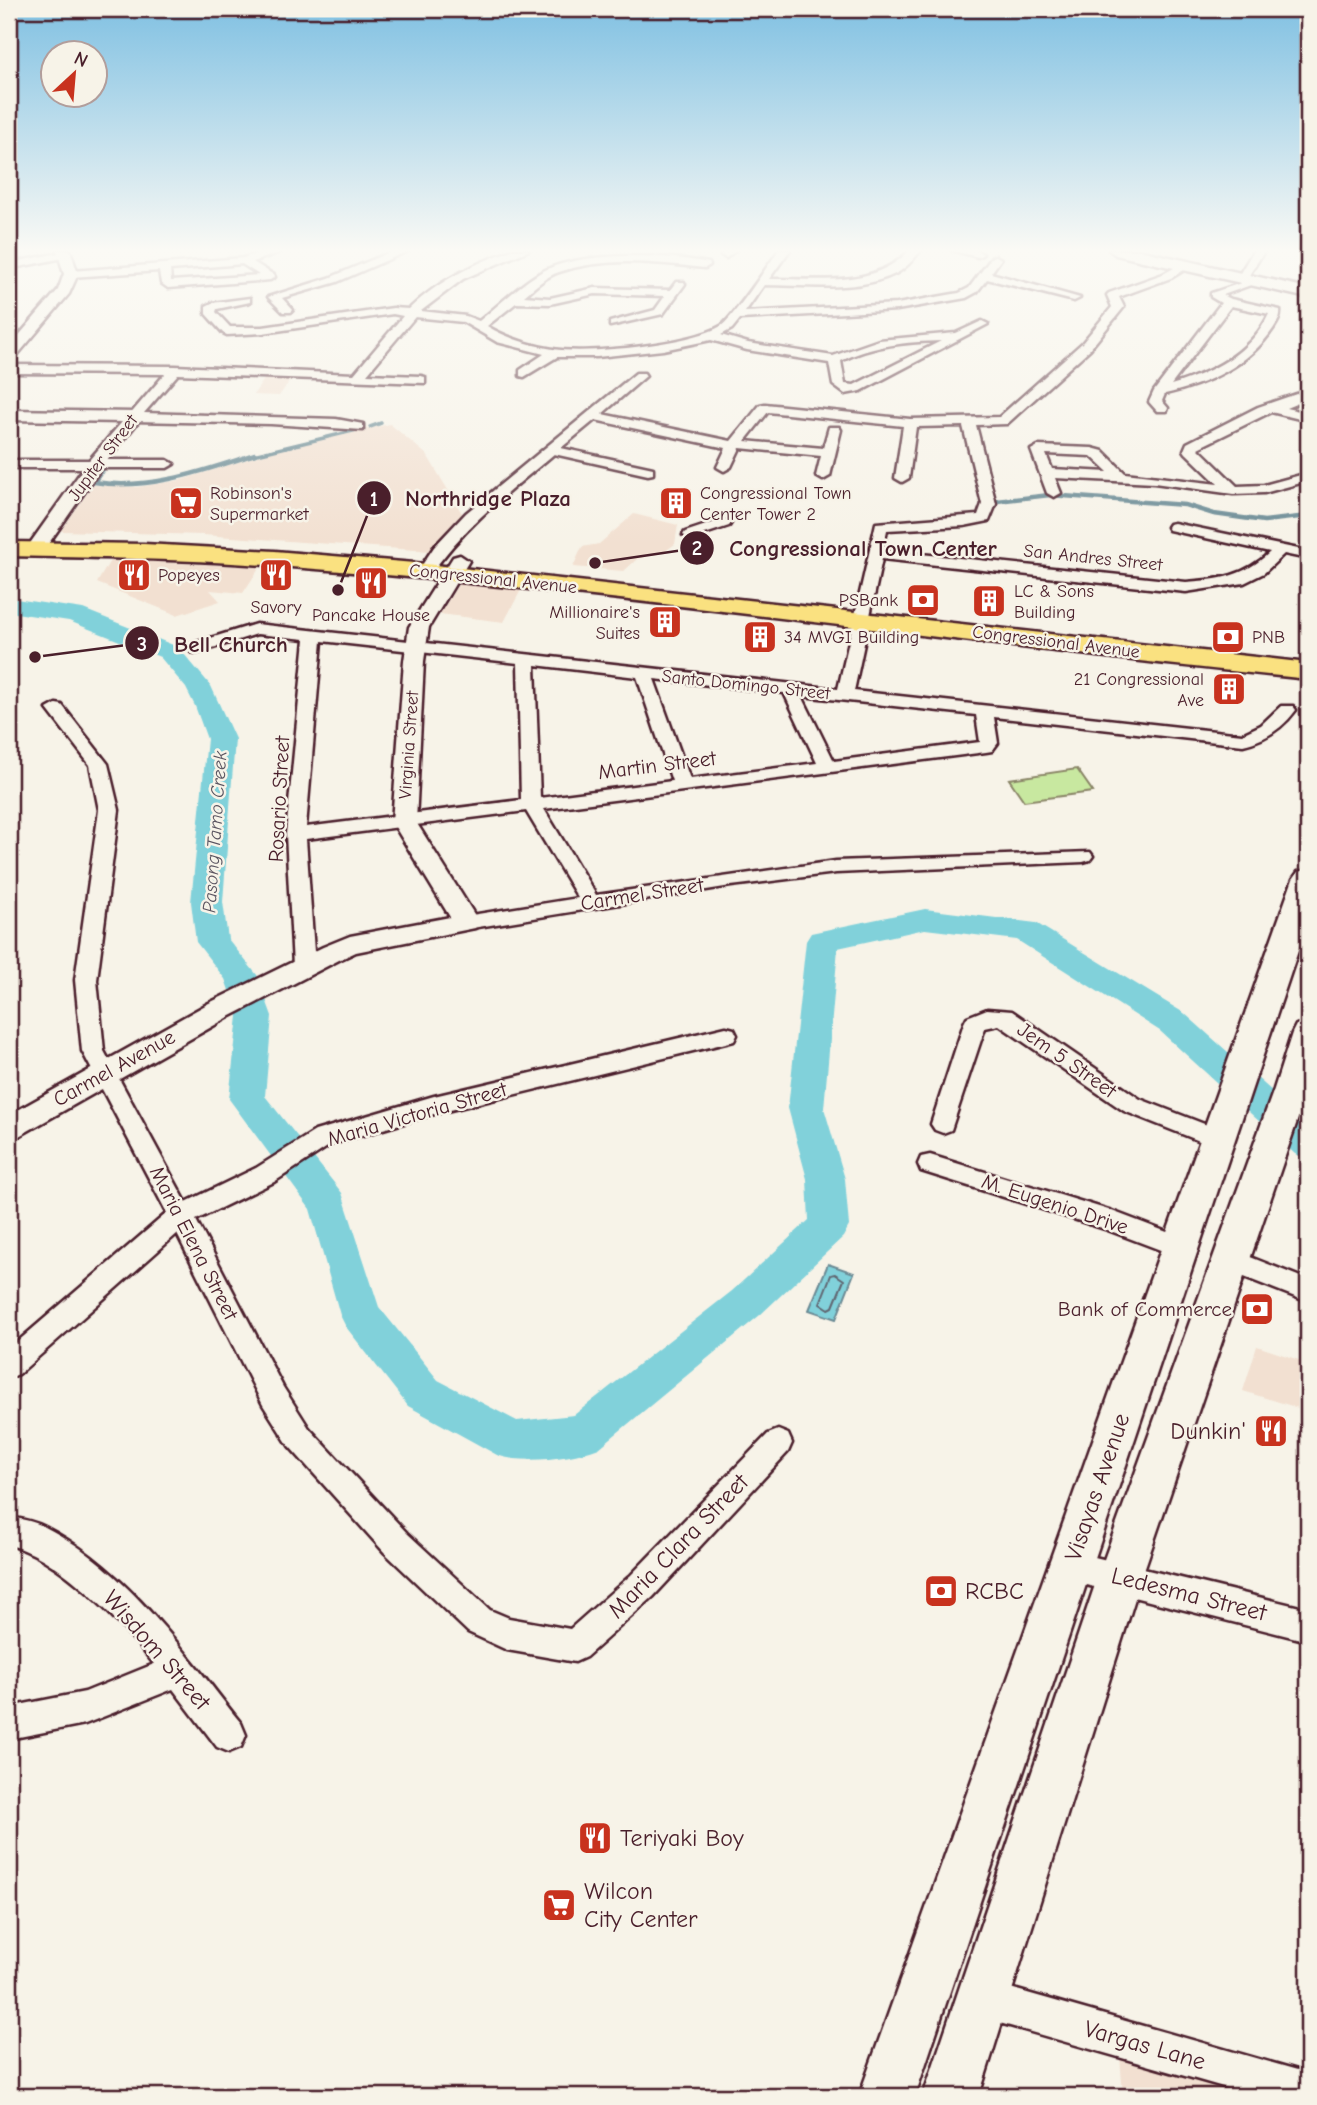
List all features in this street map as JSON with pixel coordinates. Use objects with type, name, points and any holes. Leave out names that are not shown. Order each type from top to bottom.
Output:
[{"type":"main road","name":"Congressional Avenue","points":[[9,536],[40,542],[254,557],[443,566],[864,613],[1308,657]]},
{"type":"main road","name":"Congressional Avenue","points":[[9,549],[40,542]]},
{"type":"main road","name":"Congressional Avenue","points":[[864,613],[1308,671]]},
{"type":"main road","name":"Visayas Avenue","points":[[887,2096],[1308,878]]},
{"type":"main road","points":[[951,2096],[1120,1576],[1291,1089],[1308,1033]]},
{"type":"main road","points":[[1175,1258],[1225,1274]]},
{"type":"street","points":[[358,377],[383,348]]},
{"type":"street","points":[[530,348],[554,353],[642,348]]},
{"type":"street","points":[[757,348],[835,360],[859,348]]},
{"type":"street","points":[[835,360],[839,385],[845,390],[853,389],[935,348]]},
{"type":"street","points":[[724,467],[735,445],[765,408],[911,424],[1003,420],[1081,348]]},
{"type":"street","points":[[1162,408],[1155,402],[1160,391],[1193,348]]},
{"type":"street","points":[[1160,391],[1174,389],[1240,358],[1252,348]]},
{"type":"street","points":[[524,373],[554,353]]},
{"type":"street","points":[[9,369],[175,370],[421,380]]},
{"type":"street","name":"Jupiter Street","points":[[40,542],[96,463],[175,370]]},
{"type":"street","points":[[443,566],[471,516],[640,376]]},
{"type":"street","points":[[1233,490],[1191,450],[1192,446],[1269,408],[1308,394]]},
{"type":"street","points":[[1269,408],[1308,417]]},
{"type":"street","points":[[9,415],[271,420],[358,427]]},
{"type":"street","points":[[593,416],[735,445],[828,453]]},
{"type":"street","points":[[845,695],[864,613],[882,554],[881,526],[977,521],[984,518],[989,504],[968,421]]},
{"type":"street","points":[[902,478],[911,424]]},
{"type":"street","points":[[823,476],[834,430]]},
{"type":"street","points":[[553,450],[648,471]]},
{"type":"street","points":[[1054,493],[1038,450],[1092,452],[1098,454],[1120,476]]},
{"type":"street","points":[[9,464],[167,464]]},
{"type":"street","points":[[1047,473],[1120,476],[1233,490],[1264,489],[1308,477]]},
{"type":"street","points":[[690,535],[724,523]]},
{"type":"street","points":[[1174,527],[1308,555]]},
{"type":"street","name":"San Andres Street","points":[[882,554],[1186,587],[1221,585],[1250,578],[1281,549]]},
{"type":"street","name":"Virginia Street","points":[[443,566],[419,627],[404,821],[466,922]]},
{"type":"street","name":"Santo Domingo Street","points":[[197,648],[247,630],[314,635],[1242,740],[1259,734],[1279,721],[1287,710]]},
{"type":"street","name":"Rosario Street","points":[[304,965],[296,834],[314,635]]},
{"type":"street","points":[[526,661],[531,803],[590,901]]},
{"type":"street","points":[[644,674],[683,785]]},
{"type":"street","points":[[790,689],[828,767]]},
{"type":"street","name":"Maria Elena Street","points":[[56,709],[99,764],[109,810],[86,979],[91,1044],[273,1396],[299,1437],[396,1544],[479,1621],[507,1634],[575,1646]]},
{"type":"street","name":"Martin Street","points":[[296,834],[986,747],[989,743],[984,710]]},
{"type":"street","name":"Carmel Street","points":[[219,1010],[304,965],[350,945],[466,922],[590,901],[836,867],[1083,856]]},
{"type":"street","name":"Carmel Avenue","points":[[9,1128],[219,1010]]},
{"type":"street","name":"Jem 5 Street","points":[[943,1124],[975,1023],[987,1017],[1003,1017],[1132,1105],[1222,1122]]},
{"type":"street","name":"Maria Victoria Street","points":[[9,1366],[181,1216],[265,1175],[324,1138],[434,1105],[726,1035]]},
{"type":"street","name":"M. Eugenio Drive","points":[[930,1164],[1112,1221],[1175,1258]]},
{"type":"street","points":[[1225,1274],[1308,1291]]},
{"type":"street","name":"Maria Clara Street","points":[[575,1646],[642,1586],[778,1443]]},
{"type":"street","name":"Wisdom Street","points":[[9,1531],[35,1537],[89,1574],[155,1639],[229,1735]]},
{"type":"street","name":"Ledesma Street","points":[[1070,1566],[1120,1576],[1308,1625]]},
{"type":"street","points":[[9,1723],[85,1708],[178,1670]]},
{"type":"street","name":"Vargas Lane","points":[[982,1999],[1308,2092]]},
{"type":"shaded area","points":[[266,377],[292,378],[279,396],[253,395]]},
{"type":"shaded area","points":[[390,424],[427,455],[463,515],[429,551],[203,535],[61,531],[93,485],[138,487],[181,480],[290,446]]},
{"type":"shaded area","points":[[634,514],[678,525],[675,544],[664,552],[637,559],[624,571],[573,567],[582,547],[599,544]]},
{"type":"shaded area","points":[[111,559],[260,567],[243,593],[210,590],[220,601],[177,615],[97,583]]},
{"type":"shaded area","points":[[460,582],[522,588],[504,622],[440,614]]},
{"type":"shaded area","points":[[1257,1346],[1308,1363],[1308,1411],[1243,1391]]},
{"type":"shaded area","points":[[1120,2056],[1247,2096],[1123,2096]]},
{"type":"green space","points":[[1077,769],[1093,792],[1024,801],[1009,779]]},
{"type":"water","points":[[828,1264],[854,1273],[836,1319],[809,1310]]},
{"type":"waterway","points":[[370,427],[381,423]]},
{"type":"waterway","points":[[249,456],[357,430]]},
{"type":"waterway","points":[[249,456],[255,454]]},
{"type":"waterway","points":[[104,468],[94,482],[135,484],[176,478],[249,456]]},
{"type":"waterway","points":[[988,502],[1050,495],[1185,505],[1214,514],[1264,521],[1308,516]]},
{"type":"waterway","name":"Pasong Tamo Creek","points":[[9,605],[74,614],[169,652],[198,686],[221,739],[207,902],[212,942],[240,975],[255,1016],[247,1099],[328,1204],[361,1315],[423,1393],[513,1441],[583,1434],[746,1303],[829,1226],[826,1179],[806,1108],[822,941],[925,919],[1025,930],[1172,1022],[1308,1144]]},
{"type":"place","name":"Robinson's Supermarket","points":[[186,503]]},
{"type":"place","name":"Congressional Town Center Tower 2","points":[[676,503]]},
{"type":"place","name":"Congressional Town Center","points":[[595,563]]},
{"type":"place","name":"Popeyes","points":[[134,575]]},
{"type":"place","name":"Savory","points":[[276,575]]},
{"type":"place","name":"Pancake House","points":[[371,583]]},
{"type":"place","name":"Northridge Plaza","points":[[338,590]]},
{"type":"place","name":"PSBank","points":[[923,600]]},
{"type":"place","name":"LC & Sons Building","points":[[989,601]]},
{"type":"place","name":"Millionaire's Suites","points":[[665,622]]},
{"type":"place","name":"34 MVGI Building","points":[[760,637]]},
{"type":"place","name":"PNB","points":[[1228,637]]},
{"type":"place","name":"Bell Church","points":[[35,657]]},
{"type":"place","name":"21 Congressional Ave","points":[[1229,689]]},
{"type":"place","name":"Bank of Commerce","points":[[1257,1309]]},
{"type":"place","name":"Dunkin'","points":[[1271,1431]]},
{"type":"place","name":"RCBC","points":[[941,1591]]},
{"type":"place","name":"Teriyaki Boy","points":[[595,1838]]},
{"type":"place","name":"Wilcon City Center","points":[[559,1905]]}]
